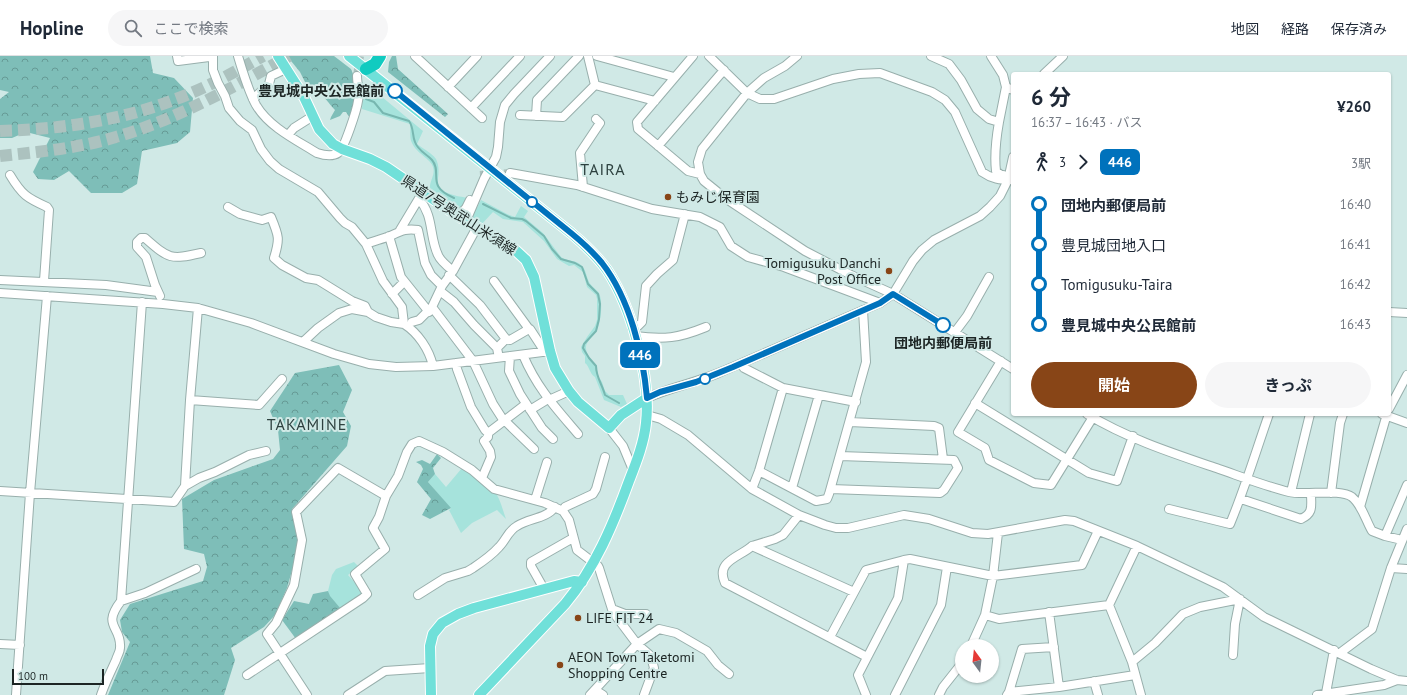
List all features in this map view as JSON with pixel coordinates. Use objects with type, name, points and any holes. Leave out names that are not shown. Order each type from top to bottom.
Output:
[{"type":"highway","points":[[362,72],[371,56]]},
{"type":"highway","points":[[362,72],[375,64],[380,56]]},
{"type":"main road","name":"県道7号奥武山米須線","points":[[278,56],[304,97],[322,134],[333,144],[342,149],[378,162],[421,196],[513,248],[526,260],[534,276],[547,352],[569,391],[578,402],[609,428]]},
{"type":"main road","points":[[349,56],[362,72],[490,169],[571,233],[598,259],[619,292],[634,332],[644,372],[647,415],[643,438],[634,470],[594,563],[582,582],[561,609],[479,695]]},
{"type":"main road","points":[[609,428],[621,415],[647,398]]},
{"type":"main road","points":[[431,695],[431,640],[437,628],[449,618],[474,608],[544,589],[574,581],[582,582]]},
{"type":"street","points":[[177,56],[178,61],[209,58],[212,56],[213,70],[218,83],[226,96],[229,108],[240,121],[252,130],[261,149],[270,161],[279,169],[318,192],[345,223],[352,227],[366,244],[383,281],[402,307],[410,327],[430,354],[433,366]]},
{"type":"street","points":[[238,56],[247,84],[262,113],[276,127],[317,153],[333,155],[342,149],[358,100],[362,72]]},
{"type":"street","points":[[415,56],[482,118]]},
{"type":"street","points":[[448,87],[477,56]]},
{"type":"street","points":[[471,108],[520,56]]},
{"type":"street","points":[[462,218],[496,157],[500,122],[505,105],[550,56]]},
{"type":"street","points":[[536,116],[537,100],[579,56]]},
{"type":"street","points":[[588,56],[595,85]]},
{"type":"street","points":[[597,56],[674,77]]},
{"type":"street","points":[[693,56],[637,122],[637,125],[638,129],[688,171],[700,174]]},
{"type":"street","points":[[708,56],[747,93],[760,99],[774,99],[833,79],[859,74],[880,73],[932,92],[945,100],[955,112],[982,172],[994,178],[1008,178]]},
{"type":"street","points":[[797,56],[785,66],[764,78],[747,93],[702,149],[698,162],[700,174],[704,181],[710,187],[788,241],[851,275],[893,294],[1011,368]]},
{"type":"street","points":[[931,56],[949,64],[961,80],[977,109],[989,119],[999,122]]},
{"type":"street","points":[[991,56],[1010,88],[999,122],[994,157],[996,171],[1008,178]]},
{"type":"street","points":[[1046,72],[1063,56]]},
{"type":"street","points":[[253,98],[269,84],[271,76],[286,69]]},
{"type":"street","points":[[658,146],[724,70]]},
{"type":"street","points":[[520,115],[563,117],[595,85]]},
{"type":"street","points":[[595,85],[655,101]]},
{"type":"street","points":[[288,134],[294,128],[313,116]]},
{"type":"street","points":[[583,188],[580,153],[600,124],[596,119]]},
{"type":"street","points":[[647,398],[660,392],[696,382],[741,364],[880,303],[893,294],[913,261],[922,250],[934,240],[980,216],[1000,196],[1008,178],[1011,166]]},
{"type":"street","points":[[510,173],[583,188],[652,209],[700,217],[720,227],[730,246],[748,257],[784,267],[880,303]]},
{"type":"street","points":[[462,218],[480,175]]},
{"type":"street","points":[[10,176],[30,200],[47,207],[49,210],[44,281]]},
{"type":"street","points":[[400,230],[421,196]]},
{"type":"street","points":[[421,196],[438,255],[451,273],[480,305],[506,339]]},
{"type":"street","points":[[228,207],[240,214],[262,220],[271,217],[277,232],[278,243],[274,258],[282,265],[306,278],[318,280],[352,301],[365,306],[368,312]]},
{"type":"street","points":[[685,214],[673,260],[646,286],[642,322],[634,332],[665,339],[690,334],[706,327]]},
{"type":"street","points":[[303,342],[318,328],[339,313],[352,309],[368,312],[376,317],[391,322],[408,323],[419,320],[430,310],[441,288],[477,227]]},
{"type":"street","points":[[366,244],[389,236],[400,230],[418,230],[425,263],[431,275],[474,325],[497,348],[499,358]]},
{"type":"street","points":[[389,236],[404,282],[473,361],[493,404],[505,421],[534,449]]},
{"type":"street","points":[[163,304],[146,257],[137,247],[136,242],[140,238],[145,238],[166,255],[179,258],[201,253]]},
{"type":"street","points":[[955,332],[967,316],[989,277]]},
{"type":"street","points":[[0,280],[106,285],[158,292]]},
{"type":"street","points":[[0,293],[142,302],[198,308],[238,318],[334,354],[369,364],[396,367],[433,366],[547,352],[494,281]]},
{"type":"street","points":[[392,294],[404,282]]},
{"type":"street","points":[[16,695],[30,493],[47,296]]},
{"type":"street","points":[[102,695],[120,649],[119,637],[113,626],[112,616],[121,601],[142,302]]},
{"type":"street","points":[[185,486],[190,400],[198,308]]},
{"type":"street","points":[[759,471],[816,501],[827,499],[856,402],[866,362],[863,310]]},
{"type":"street","points":[[1391,312],[1407,313]]},
{"type":"street","points":[[497,348],[506,339],[510,340],[530,329]]},
{"type":"street","points":[[523,355],[530,372],[548,400],[578,434]]},
{"type":"street","points":[[510,356],[509,371],[528,407],[542,428],[553,439]]},
{"type":"street","points":[[1001,361],[958,432],[985,448],[989,460],[1034,483],[1051,485],[1090,416],[1170,453],[1247,479],[1291,492],[1342,493],[1352,497],[1360,507],[1372,531],[1402,540]]},
{"type":"street","points":[[456,363],[471,407],[488,433]]},
{"type":"street","points":[[741,364],[744,368],[783,388],[856,402]]},
{"type":"street","points":[[1391,404],[1407,375]]},
{"type":"street","points":[[190,400],[259,405],[282,379]]},
{"type":"street","points":[[752,489],[759,471],[783,388]]},
{"type":"street","points":[[482,478],[491,457],[491,454],[484,441],[488,437],[488,433],[528,407],[569,391]]},
{"type":"street","points":[[792,488],[819,395]]},
{"type":"street","points":[[975,403],[1089,473],[1116,481],[1133,436]]},
{"type":"street","points":[[647,415],[661,419],[688,435],[752,489],[799,515],[825,525],[836,528],[848,528],[904,515],[929,519],[972,533],[988,534],[1065,520],[1074,521],[1137,546],[1223,587],[1264,617],[1404,683]]},
{"type":"street","points":[[1391,415],[1407,423]]},
{"type":"street","points":[[1169,508],[1230,524],[1241,499],[1269,416]]},
{"type":"street","points":[[1291,492],[1310,416]]},
{"type":"street","points":[[1331,493],[1340,423],[1342,416]]},
{"type":"street","points":[[1360,507],[1385,416]]},
{"type":"street","points":[[850,422],[934,426],[939,428],[943,459]]},
{"type":"street","points":[[609,428],[623,446],[634,470]]},
{"type":"street","points":[[246,675],[367,594],[355,574],[385,549],[373,528],[379,517],[386,496],[398,476],[407,452],[416,441],[443,452],[472,470],[494,489],[535,500],[559,509],[569,520],[577,550],[598,566],[612,609],[616,616],[638,644],[651,656],[654,668],[644,695]]},
{"type":"street","points":[[0,491],[174,502],[185,486],[198,478],[215,472],[249,455],[266,451]]},
{"type":"street","points":[[831,489],[940,493],[944,490],[958,468],[957,463],[954,460],[840,456]]},
{"type":"street","points":[[418,595],[445,578],[462,574],[473,568],[500,547],[508,533],[516,526],[565,507],[593,494],[596,489],[605,457]]},
{"type":"street","points":[[535,500],[547,462]]},
{"type":"street","points":[[307,695],[267,634],[276,623],[294,585],[302,540],[296,512],[338,468],[386,496]]},
{"type":"street","points":[[1385,536],[1407,485]]},
{"type":"street","points":[[1241,499],[1301,519],[1308,516],[1311,511],[1311,493]]},
{"type":"street","points":[[799,515],[783,535],[752,546],[747,551],[726,564],[722,574],[725,583],[867,657]]},
{"type":"street","points":[[1326,693],[1337,652],[1372,629],[1391,568],[1407,528]]},
{"type":"street","points":[[830,637],[866,570],[910,559],[993,576],[1082,565],[1098,531]]},
{"type":"street","points":[[975,639],[985,615],[993,576],[998,533]]},
{"type":"street","points":[[544,589],[531,566],[531,562],[573,538]]},
{"type":"street","points":[[752,546],[854,592]]},
{"type":"street","points":[[1137,546],[1109,605],[1132,662],[1141,695]]},
{"type":"street","points":[[866,695],[858,675],[898,598],[904,560]]},
{"type":"street","points":[[895,695],[941,604],[948,567]]},
{"type":"street","points":[[1391,568],[1407,569]]},
{"type":"street","points":[[121,601],[145,593],[196,569]]},
{"type":"street","points":[[1233,655],[1235,624],[1240,599]]},
{"type":"street","points":[[1132,662],[1155,643],[1183,614],[1200,607],[1240,599]]},
{"type":"street","points":[[985,615],[999,619],[1109,605]]},
{"type":"street","points":[[612,609],[625,614],[646,614]]},
{"type":"street","points":[[1049,612],[1059,687]]},
{"type":"street","points":[[603,695],[593,692],[638,644],[659,629],[676,633],[707,651],[718,665],[729,674]]},
{"type":"street","points":[[0,644],[20,645]]},
{"type":"street","points":[[1054,647],[1022,649],[1008,694],[1135,675]]},
{"type":"street","points":[[348,695],[385,671],[430,668]]},
{"type":"street","points":[[939,695],[943,687],[955,672]]},
{"type":"street","points":[[1094,681],[1098,695]]},
{"type":"street","points":[[1317,695],[1404,683]]},
{"type":"shaded area","points":[[361,81],[423,131],[417,144],[436,159],[438,164],[438,183],[440,188],[453,195],[468,198],[465,205],[458,211],[430,192],[430,185],[434,170],[432,164],[414,147],[411,139],[410,124],[362,109]]},
{"type":"shaded area","points":[[481,200],[515,217],[521,206],[528,211],[524,217],[543,233],[561,257],[566,260],[579,263],[583,267],[588,280],[599,293],[601,306],[596,332],[587,343],[586,351],[588,356],[597,366],[598,376],[605,391],[609,395],[623,395],[627,404],[621,407],[604,400],[595,377],[585,363],[585,356],[581,347],[595,326],[597,320],[597,299],[596,295],[587,287],[583,272],[574,265],[569,266],[557,259],[544,241],[523,222],[503,219],[493,212],[481,225],[471,219]]},
{"type":"shaded area","points":[[462,468],[481,480],[494,491],[500,501],[506,519],[497,510],[472,523],[461,533],[449,510],[451,509],[428,482],[435,474],[446,487]]},
{"type":"shaded area","points":[[354,562],[358,566],[348,575],[356,584],[362,595],[341,609],[329,596],[328,591],[332,575],[336,569]]},
{"type":"green space","points":[[0,56],[150,56],[153,73],[174,78],[193,98],[190,132],[177,143],[142,151],[137,184],[122,193],[91,193],[69,171],[54,180],[38,179],[33,172],[50,138],[26,132],[12,138],[0,138],[0,99],[9,92],[0,90]]},
{"type":"green space","points":[[287,56],[334,56],[351,69],[355,79],[356,94],[350,118],[346,112],[343,112],[340,116],[330,120],[335,110],[321,95],[308,88],[300,72]]},
{"type":"green space","points":[[392,56],[396,56],[398,69],[448,114],[445,117],[388,72],[389,62]]},
{"type":"green space","points":[[339,365],[352,390],[343,412],[351,426],[347,446],[292,509],[299,546],[287,588],[275,615],[264,627],[231,648],[235,660],[224,695],[108,695],[130,642],[122,632],[120,620],[130,604],[203,581],[207,567],[204,554],[184,549],[182,499],[214,480],[273,459],[280,450],[278,430],[270,411],[295,373]]},
{"type":"green space","points":[[437,454],[441,458],[433,468],[435,474],[428,482],[451,508],[430,519],[422,515],[431,499],[417,482],[423,469],[421,465],[416,462],[422,460],[430,464]]},
{"type":"green space","points":[[328,591],[330,596],[341,609],[296,639],[282,620],[294,601],[309,604],[313,594]]},
{"type":"waterway","points":[[366,99],[374,102],[383,113],[409,121],[412,126],[416,145],[432,160],[435,165],[437,184],[440,189],[454,198]]},
{"type":"waterway","points":[[483,204],[511,218],[526,221],[544,236],[552,249],[561,259],[575,263],[582,267],[588,284],[598,294],[600,304],[599,319],[596,331],[584,344],[583,348],[596,366],[598,377],[605,395],[619,403]]},
{"type":"tunnel","points":[[0,131],[67,126],[112,118],[155,107],[198,90],[263,56]]},
{"type":"tunnel","points":[[0,156],[73,147],[102,141],[139,130],[183,112],[289,56]]},
{"type":"tunnel","points":[[357,76],[360,56]]},
{"type":"tunnel","points":[[480,175],[510,173]]},
{"type":"bus line","name":"446","points":[[395,91],[571,233],[598,259],[614,281],[624,303],[640,353],[646,383],[647,398],[660,392],[696,382],[741,364],[880,303],[893,294],[943,325]]},
{"type":"place","name":"豊見城中央公民館前","points":[[395,91]]},
{"type":"place","name":"もみじ保育園","points":[[668,197]]},
{"type":"place","name":"Tomigusuku Danchi Post Office","points":[[889,271]]},
{"type":"place","name":"団地内郵便局前","points":[[943,325]]},
{"type":"place","name":"LIFE FIT 24","points":[[578,618]]},
{"type":"place","name":"AEON Town Taketomi Shopping Centre","points":[[560,665]]},
{"type":"district","name":"TAIRA","points":[[603,169]]},
{"type":"district","name":"TAKAMINE","points":[[307,424]]}]
